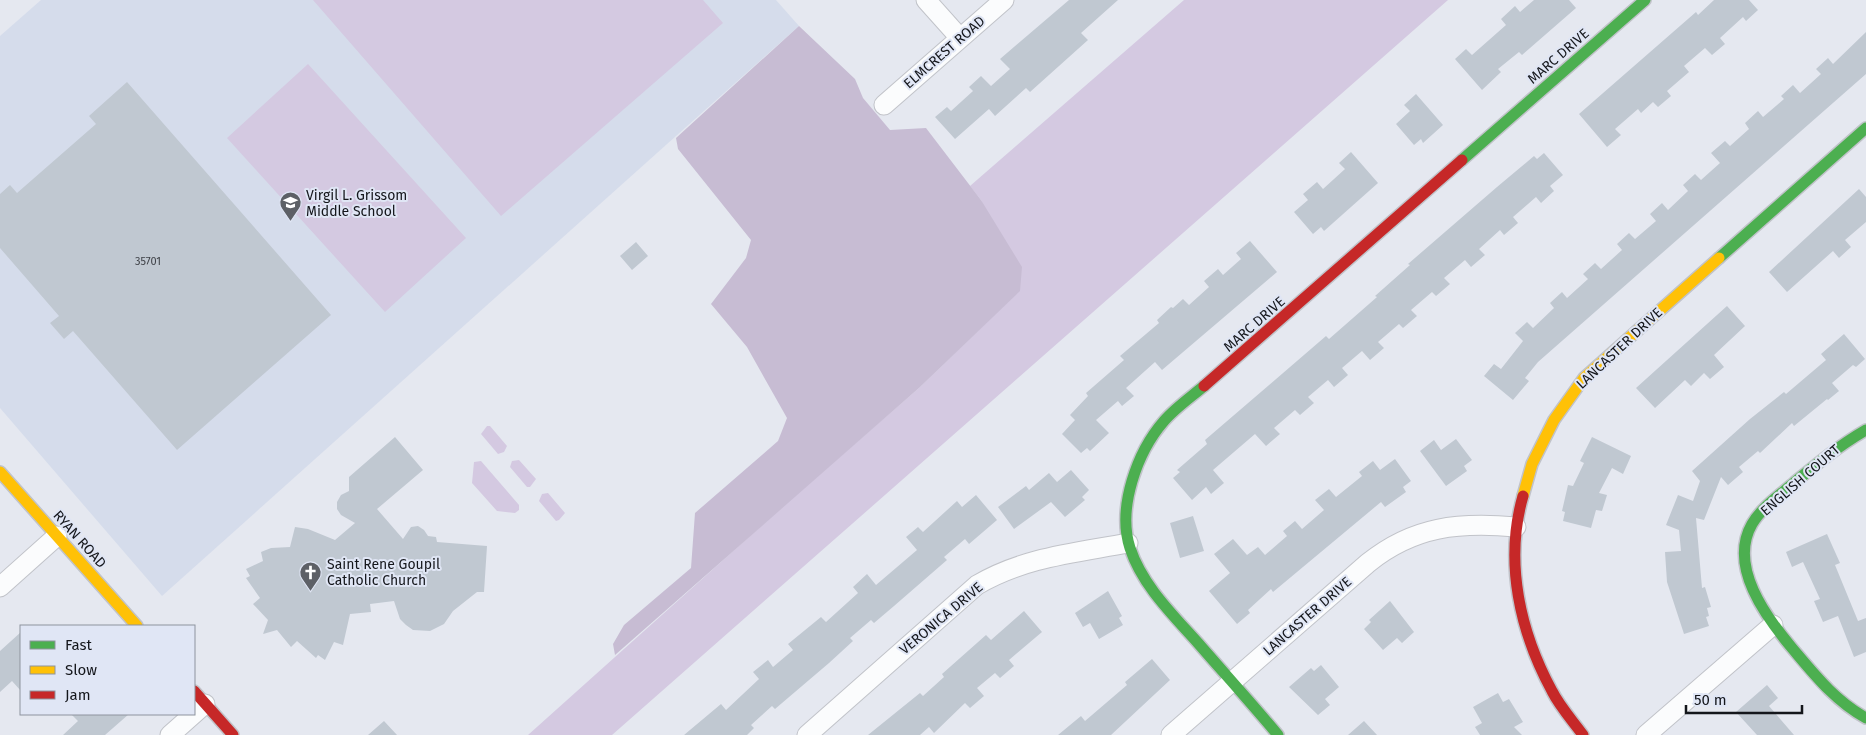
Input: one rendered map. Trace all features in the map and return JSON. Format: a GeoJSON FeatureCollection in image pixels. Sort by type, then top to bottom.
{"type":"FeatureCollection","features":[{"type":"Feature","properties":{"kind":"street"},"geometry":{"type":"LineString","coordinates":[[926,0],[960,38]]}},
{"type":"Feature","properties":{"kind":"street","name":"ELMCREST ROAD"},"geometry":{"type":"LineString","coordinates":[[884,104],[1004,0]]}},
{"type":"Feature","properties":{"kind":"street","name":"MARC DRIVE"},"geometry":{"type":"LineString","coordinates":[[1278,735],[1159,598],[1140,568],[1128,543],[1128,500],[1134,475],[1146,447],[1164,421],[1645,0]]}},
{"type":"Feature","properties":{"kind":"street","name":"LANCASTER DRIVE"},"geometry":{"type":"LineString","coordinates":[[1171,735],[1368,563],[1397,544],[1427,531],[1450,526],[1489,525],[1516,527],[1534,457],[1555,416],[1584,378],[1866,128]]}},
{"type":"Feature","properties":{"kind":"street","name":"ENGLISH COURT"},"geometry":{"type":"LineString","coordinates":[[1866,430],[1837,446],[1763,510],[1749,529],[1744,545],[1749,578],[1773,625],[1836,698],[1866,718]]}},
{"type":"Feature","properties":{"kind":"street","name":"RYAN ROAD"},"geometry":{"type":"LineString","coordinates":[[0,472],[136,625]]}},
{"type":"Feature","properties":{"kind":"street"},"geometry":{"type":"LineString","coordinates":[[1516,527],[1515,588],[1521,624],[1549,690],[1583,735]]}},
{"type":"Feature","properties":{"kind":"street"},"geometry":{"type":"LineString","coordinates":[[0,587],[57,536]]}},
{"type":"Feature","properties":{"kind":"street","name":"VERONICA DRIVE"},"geometry":{"type":"LineString","coordinates":[[807,735],[977,585],[1002,570],[1021,564],[1128,543]]}},
{"type":"Feature","properties":{"kind":"street"},"geometry":{"type":"LineString","coordinates":[[1646,735],[1773,625]]}},
{"type":"Feature","properties":{"kind":"street"},"geometry":{"type":"LineString","coordinates":[[200,697],[232,735]]}},
{"type":"Feature","properties":{"kind":"street"},"geometry":{"type":"LineString","coordinates":[[170,735],[186,715]]}},
{"type":"Feature","properties":{"kind":"shaded area","name":"Virgil L. Grissom Middle School"},"geometry":{"type":"Polygon","coordinates":[[[41,0],[776,0],[799,26],[162,596],[0,408],[0,36],[41,0]]]}},
{"type":"Feature","properties":{"kind":"shaded area"},"geometry":{"type":"Polygon","coordinates":[[[313,0],[703,0],[723,23],[501,216],[313,0]]]}},
{"type":"Feature","properties":{"kind":"shaded area"},"geometry":{"type":"Polygon","coordinates":[[[1184,0],[1448,0],[612,735],[528,735],[789,501],[919,388],[1019,291],[981,200],[970,186],[1184,0]]]}},
{"type":"Feature","properties":{"kind":"shaded area"},"geometry":{"type":"Polygon","coordinates":[[[799,26],[855,79],[863,98],[890,130],[926,128],[981,200],[1022,267],[1020,291],[919,388],[615,655],[613,644],[624,625],[691,568],[695,513],[778,441],[787,418],[747,347],[711,304],[746,258],[751,240],[678,149],[676,138],[799,26]]]}},
{"type":"Feature","properties":{"kind":"shaded area"},"geometry":{"type":"Polygon","coordinates":[[[308,64],[466,238],[385,312],[227,138],[308,64]]]}},
{"type":"Feature","properties":{"kind":"shaded area"},"geometry":{"type":"Polygon","coordinates":[[[487,426],[490,426],[507,446],[504,452],[498,454],[481,434],[487,426]]]}},
{"type":"Feature","properties":{"kind":"shaded area"},"geometry":{"type":"Polygon","coordinates":[[[519,460],[536,479],[530,487],[527,487],[510,467],[512,461],[519,460]]]}},
{"type":"Feature","properties":{"kind":"shaded area"},"geometry":{"type":"Polygon","coordinates":[[[481,461],[519,505],[519,510],[515,513],[497,511],[472,483],[474,462],[481,461]]]}},
{"type":"Feature","properties":{"kind":"shaded area"},"geometry":{"type":"Polygon","coordinates":[[[548,493],[565,513],[559,520],[556,521],[539,501],[542,494],[548,493]]]}},
{"type":"Feature","properties":{"kind":"building"},"geometry":{"type":"Polygon","coordinates":[[[1069,0],[1118,0],[1081,33],[1088,40],[1030,92],[1026,88],[995,116],[989,109],[955,139],[935,117],[947,107],[951,111],[973,91],[969,87],[981,76],[991,86],[1010,69],[1000,59],[1069,0]]]}},
{"type":"Feature","properties":{"kind":"building"},"geometry":{"type":"Polygon","coordinates":[[[1534,0],[1569,0],[1576,8],[1522,55],[1519,52],[1498,69],[1501,72],[1482,90],[1455,59],[1466,49],[1472,55],[1506,25],[1501,19],[1515,6],[1520,12],[1534,0]]]}},
{"type":"Feature","properties":{"kind":"building"},"geometry":{"type":"Polygon","coordinates":[[[1714,0],[1749,0],[1758,10],[1746,21],[1743,17],[1720,38],[1725,44],[1712,55],[1705,48],[1684,66],[1689,72],[1667,91],[1671,96],[1658,107],[1653,102],[1641,113],[1638,109],[1615,129],[1621,135],[1607,147],[1579,114],[1696,12],[1698,15],[1714,0]]]}},
{"type":"Feature","properties":{"kind":"building"},"geometry":{"type":"Polygon","coordinates":[[[1866,32],[1866,74],[1538,362],[1525,378],[1529,381],[1513,400],[1484,376],[1494,364],[1501,369],[1523,341],[1515,333],[1527,322],[1533,328],[1554,308],[1550,303],[1562,292],[1567,298],[1588,279],[1583,274],[1595,263],[1601,269],[1622,250],[1617,244],[1629,233],[1635,239],[1656,221],[1650,214],[1662,203],[1668,210],[1688,191],[1683,185],[1695,174],[1701,180],[1720,163],[1711,153],[1725,141],[1730,146],[1749,129],[1745,123],[1758,111],[1763,117],[1784,99],[1781,96],[1793,85],[1800,93],[1821,74],[1816,69],[1828,58],[1833,64],[1866,32]]]}},
{"type":"Feature","properties":{"kind":"building"},"geometry":{"type":"Polygon","coordinates":[[[127,82],[331,315],[177,450],[73,331],[64,339],[50,323],[59,316],[0,248],[0,194],[10,185],[17,193],[96,124],[89,116],[127,82]]]}},
{"type":"Feature","properties":{"kind":"building"},"geometry":{"type":"Polygon","coordinates":[[[1416,94],[1443,125],[1423,143],[1421,139],[1414,145],[1396,124],[1410,111],[1404,105],[1416,94]]]}},
{"type":"Feature","properties":{"kind":"building"},"geometry":{"type":"Polygon","coordinates":[[[1351,152],[1378,183],[1324,231],[1321,227],[1313,234],[1294,212],[1308,200],[1303,194],[1317,182],[1323,189],[1345,169],[1339,163],[1351,152]]]}},
{"type":"Feature","properties":{"kind":"building"},"geometry":{"type":"Polygon","coordinates":[[[1544,153],[1563,175],[1550,186],[1554,191],[1541,203],[1536,197],[1513,217],[1518,223],[1504,235],[1500,230],[1479,249],[1485,255],[1471,267],[1465,260],[1444,278],[1450,284],[1436,296],[1432,292],[1411,310],[1417,316],[1403,328],[1399,324],[1378,342],[1384,348],[1370,360],[1362,351],[1342,368],[1348,375],[1334,387],[1328,380],[1308,397],[1314,403],[1300,415],[1295,410],[1274,428],[1280,434],[1266,446],[1255,434],[1213,470],[1224,483],[1211,494],[1206,487],[1192,500],[1173,478],[1180,472],[1177,470],[1207,444],[1205,440],[1326,336],[1329,339],[1377,297],[1375,296],[1410,265],[1408,264],[1497,187],[1534,156],[1537,159],[1544,153]]]}},
{"type":"Feature","properties":{"kind":"building"},"geometry":{"type":"Polygon","coordinates":[[[1859,189],[1866,197],[1866,222],[1845,240],[1851,247],[1839,258],[1833,251],[1787,292],[1769,272],[1859,189]]]}},
{"type":"Feature","properties":{"kind":"building"},"geometry":{"type":"Polygon","coordinates":[[[1250,241],[1277,272],[1162,370],[1155,362],[1126,388],[1134,396],[1122,406],[1118,401],[1096,420],[1109,433],[1090,451],[1087,448],[1081,453],[1062,434],[1075,420],[1070,415],[1088,396],[1086,393],[1124,360],[1120,356],[1159,323],[1157,320],[1171,307],[1173,308],[1183,299],[1189,305],[1209,287],[1204,281],[1218,269],[1223,275],[1241,259],[1236,253],[1250,241]]]}},
{"type":"Feature","properties":{"kind":"building"},"geometry":{"type":"Polygon","coordinates":[[[636,242],[648,256],[632,270],[620,256],[636,242]]]}},
{"type":"Feature","properties":{"kind":"building"},"geometry":{"type":"Polygon","coordinates":[[[1727,306],[1745,326],[1714,355],[1724,367],[1710,379],[1704,373],[1691,386],[1685,380],[1655,408],[1636,388],[1727,306]]]}},
{"type":"Feature","properties":{"kind":"building"},"geometry":{"type":"Polygon","coordinates":[[[1844,334],[1865,359],[1856,367],[1853,365],[1832,383],[1839,391],[1794,426],[1792,423],[1760,453],[1758,451],[1739,467],[1743,472],[1728,485],[1721,477],[1704,520],[1696,518],[1702,588],[1705,587],[1711,607],[1707,608],[1709,616],[1706,617],[1709,626],[1684,634],[1667,582],[1665,552],[1681,551],[1679,530],[1666,525],[1678,495],[1693,501],[1700,481],[1692,471],[1750,419],[1784,392],[1786,394],[1826,360],[1821,354],[1844,334]]]}},
{"type":"Feature","properties":{"kind":"building"},"geometry":{"type":"Polygon","coordinates":[[[395,437],[423,470],[377,509],[403,539],[411,527],[418,526],[428,536],[436,537],[437,542],[487,546],[484,592],[477,592],[453,611],[444,624],[430,631],[413,630],[406,625],[400,619],[394,601],[370,604],[371,612],[350,614],[343,645],[334,642],[325,660],[318,655],[316,658],[297,641],[291,647],[277,630],[263,634],[268,620],[253,604],[260,598],[246,578],[250,576],[246,569],[263,561],[261,552],[271,548],[290,547],[295,527],[308,529],[335,540],[355,523],[341,515],[337,509],[337,502],[341,495],[349,491],[349,477],[395,437]]]}},
{"type":"Feature","properties":{"kind":"building"},"geometry":{"type":"Polygon","coordinates":[[[1592,437],[1631,456],[1623,474],[1612,468],[1599,493],[1607,495],[1602,511],[1596,510],[1591,528],[1563,521],[1565,512],[1562,511],[1568,485],[1573,486],[1584,463],[1580,461],[1592,437]]]}},
{"type":"Feature","properties":{"kind":"building"},"geometry":{"type":"Polygon","coordinates":[[[1456,439],[1472,460],[1464,466],[1467,471],[1446,486],[1420,451],[1434,440],[1441,450],[1456,439]]]}},
{"type":"Feature","properties":{"kind":"building"},"geometry":{"type":"Polygon","coordinates":[[[1395,459],[1411,481],[1403,487],[1406,492],[1385,507],[1381,502],[1273,592],[1271,589],[1248,610],[1250,613],[1237,624],[1209,591],[1230,573],[1214,554],[1233,539],[1247,555],[1258,547],[1265,555],[1287,536],[1283,531],[1295,521],[1302,529],[1324,510],[1315,500],[1329,489],[1336,497],[1362,476],[1359,472],[1373,461],[1380,470],[1395,459]]]}},
{"type":"Feature","properties":{"kind":"building"},"geometry":{"type":"Polygon","coordinates":[[[1071,470],[1089,490],[1082,497],[1085,500],[1065,517],[1051,502],[1014,529],[998,507],[1026,486],[1029,490],[1049,473],[1057,482],[1071,470]]]}},
{"type":"Feature","properties":{"kind":"building"},"geometry":{"type":"Polygon","coordinates":[[[976,495],[997,520],[969,544],[965,539],[944,557],[947,560],[874,623],[871,620],[850,638],[853,641],[829,663],[775,709],[772,706],[751,725],[754,728],[747,735],[684,735],[721,704],[726,710],[759,679],[753,672],[768,660],[773,667],[793,650],[788,644],[821,617],[826,622],[858,593],[853,587],[867,574],[876,585],[917,550],[906,537],[918,527],[923,532],[957,501],[962,507],[976,495]]]}},
{"type":"Feature","properties":{"kind":"building"},"geometry":{"type":"Polygon","coordinates":[[[1193,516],[1204,551],[1180,558],[1170,523],[1193,516]]]}},
{"type":"Feature","properties":{"kind":"building"},"geometry":{"type":"Polygon","coordinates":[[[1827,534],[1840,563],[1835,565],[1858,621],[1866,618],[1866,652],[1854,657],[1838,616],[1823,622],[1814,601],[1820,599],[1803,562],[1792,567],[1786,552],[1827,534]]]}},
{"type":"Feature","properties":{"kind":"building"},"geometry":{"type":"Polygon","coordinates":[[[1108,591],[1122,616],[1119,618],[1123,625],[1099,639],[1090,623],[1083,627],[1075,613],[1108,591]]]}},
{"type":"Feature","properties":{"kind":"building"},"geometry":{"type":"Polygon","coordinates":[[[1390,601],[1414,632],[1402,643],[1397,638],[1383,650],[1364,629],[1371,622],[1369,620],[1390,601]]]}},
{"type":"Feature","properties":{"kind":"building"},"geometry":{"type":"Polygon","coordinates":[[[1024,611],[1042,632],[1009,660],[1014,666],[1000,678],[995,673],[977,688],[984,696],[970,708],[965,703],[934,733],[929,727],[920,735],[868,735],[920,693],[923,696],[944,677],[942,674],[986,635],[991,640],[1024,611]]]}},
{"type":"Feature","properties":{"kind":"building"},"geometry":{"type":"Polygon","coordinates":[[[20,633],[20,690],[12,681],[0,692],[0,651],[20,633]]]}},
{"type":"Feature","properties":{"kind":"building"},"geometry":{"type":"Polygon","coordinates":[[[1152,659],[1170,680],[1111,735],[1058,735],[1081,716],[1085,721],[1127,685],[1125,682],[1152,659]]]}},
{"type":"Feature","properties":{"kind":"building"},"geometry":{"type":"Polygon","coordinates":[[[1321,665],[1339,687],[1325,699],[1330,705],[1318,715],[1289,687],[1311,668],[1314,671],[1321,665]]]}},
{"type":"Feature","properties":{"kind":"building"},"geometry":{"type":"Polygon","coordinates":[[[1767,685],[1778,698],[1769,706],[1794,735],[1757,735],[1736,712],[1767,685]]]}},
{"type":"Feature","properties":{"kind":"building"},"geometry":{"type":"Polygon","coordinates":[[[1498,693],[1503,702],[1509,699],[1523,722],[1514,727],[1522,735],[1480,735],[1475,727],[1482,723],[1473,707],[1498,693]]]}},
{"type":"Feature","properties":{"kind":"building"},"geometry":{"type":"Polygon","coordinates":[[[72,715],[128,715],[105,735],[63,735],[78,721],[72,715]]]}},
{"type":"Feature","properties":{"kind":"building"},"geometry":{"type":"Polygon","coordinates":[[[384,721],[397,735],[368,735],[384,721]]]}},
{"type":"Feature","properties":{"kind":"building"},"geometry":{"type":"Polygon","coordinates":[[[1364,721],[1377,735],[1348,735],[1364,721]]]}},
{"type":"Feature","properties":{"kind":"traffic: fast"},"geometry":{"type":"LineString","coordinates":[[1462,160],[1645,0]]}},
{"type":"Feature","properties":{"kind":"traffic: fast"},"geometry":{"type":"LineString","coordinates":[[1719,258],[1866,128]]}},
{"type":"Feature","properties":{"kind":"traffic: fast"},"geometry":{"type":"LineString","coordinates":[[1204,386],[1168,416],[1145,448],[1132,481],[1128,498],[1126,516],[1130,548],[1135,562],[1150,587],[1278,735]]}},
{"type":"Feature","properties":{"kind":"traffic: fast"},"geometry":{"type":"LineString","coordinates":[[1866,430],[1821,461],[1761,512],[1752,524],[1746,540],[1744,557],[1747,574],[1753,590],[1771,621],[1808,668],[1844,704],[1866,718]]}},
{"type":"Feature","properties":{"kind":"traffic: slow"},"geometry":{"type":"LineString","coordinates":[[1523,496],[1532,464],[1554,420],[1584,378],[1719,258]]}},
{"type":"Feature","properties":{"kind":"traffic: slow"},"geometry":{"type":"LineString","coordinates":[[0,472],[136,625]]}},
{"type":"Feature","properties":{"kind":"traffic: jam"},"geometry":{"type":"LineString","coordinates":[[1204,386],[1462,160]]}},
{"type":"Feature","properties":{"kind":"traffic: jam"},"geometry":{"type":"LineString","coordinates":[[1523,496],[1517,521],[1515,571],[1524,621],[1531,645],[1552,691],[1583,735]]}},
{"type":"Feature","properties":{"kind":"traffic: jam"},"geometry":{"type":"LineString","coordinates":[[195,692],[233,735]]}},
{"type":"Feature","properties":{"kind":"place","name":"Virgil L. Grissom Middle School"},"geometry":{"type":"Point","coordinates":[290,222]}},
{"type":"Feature","properties":{"kind":"place","name":"Saint Rene Goupil Catholic Church"},"geometry":{"type":"Point","coordinates":[311,591]}}]}
